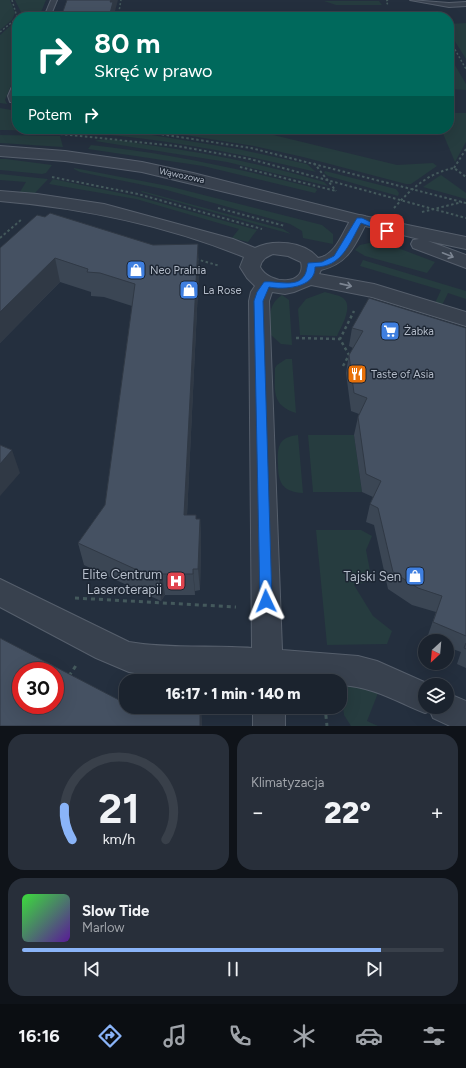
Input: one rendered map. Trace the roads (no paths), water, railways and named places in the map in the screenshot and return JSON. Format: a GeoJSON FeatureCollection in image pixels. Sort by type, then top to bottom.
{"type":"FeatureCollection","features":[{"type":"Feature","properties":{"kind":"street","name":"Wąwozowa"},"geometry":{"type":"LineString","coordinates":[[0,151],[65,156],[142,167],[194,178],[359,220],[466,243]]}},
{"type":"Feature","properties":{"kind":"street"},"geometry":{"type":"LineString","coordinates":[[0,196],[38,199],[104,209],[233,246],[256,255]]}},
{"type":"Feature","properties":{"kind":"street","name":"Wąwozowa"},"geometry":{"type":"LineString","coordinates":[[359,220],[466,262]]}},
{"type":"Feature","properties":{"kind":"street"},"geometry":{"type":"LineString","coordinates":[[309,271],[307,258],[300,253],[289,249],[271,248],[256,255],[251,261],[250,267],[256,278],[267,284],[283,287],[293,285],[309,271],[337,258],[359,220]]}},
{"type":"Feature","properties":{"kind":"street"},"geometry":{"type":"LineString","coordinates":[[309,271],[466,319]]}},
{"type":"Feature","properties":{"kind":"street"},"geometry":{"type":"LineString","coordinates":[[267,284],[261,292],[259,301],[268,673]]}},
{"type":"Feature","properties":{"kind":"street"},"geometry":{"type":"LineString","coordinates":[[0,592],[106,648],[129,657],[152,661],[224,661],[268,673],[358,671],[377,676],[418,695]]}},
{"type":"Feature","properties":{"kind":"street"},"geometry":{"type":"LineString","coordinates":[[454,712],[466,717]]}},
{"type":"Feature","properties":{"kind":"street"},"geometry":{"type":"LineString","coordinates":[[269,714],[269,726]]}},
{"type":"Feature","properties":{"kind":"lane"},"geometry":{"type":"LineString","coordinates":[[49,12],[54,0]]}},
{"type":"Feature","properties":{"kind":"lane"},"geometry":{"type":"LineString","coordinates":[[413,0],[450,5],[466,4]]}},
{"type":"Feature","properties":{"kind":"place","name":"Neo Pralnia"},"geometry":{"type":"Point","coordinates":[136,270]}},
{"type":"Feature","properties":{"kind":"place","name":"La Rose"},"geometry":{"type":"Point","coordinates":[189,290]}},
{"type":"Feature","properties":{"kind":"place","name":"Żabka"},"geometry":{"type":"Point","coordinates":[390,331]}},
{"type":"Feature","properties":{"kind":"place","name":"Taste of Asia"},"geometry":{"type":"Point","coordinates":[357,374]}},
{"type":"Feature","properties":{"kind":"place","name":"Tajski Sen"},"geometry":{"type":"Point","coordinates":[415,576]}},
{"type":"Feature","properties":{"kind":"place","name":"Elite Centrum Laseroterapii"},"geometry":{"type":"Point","coordinates":[176,581]}}]}
